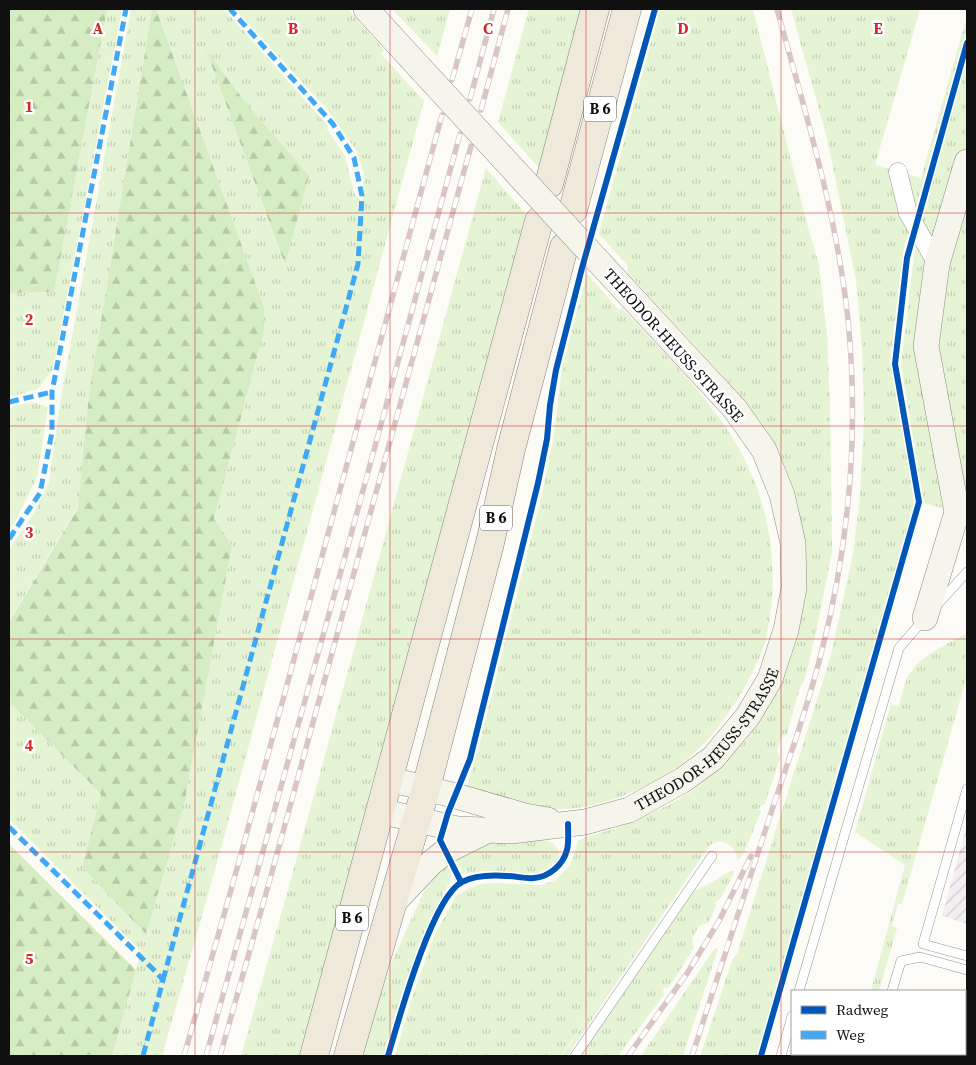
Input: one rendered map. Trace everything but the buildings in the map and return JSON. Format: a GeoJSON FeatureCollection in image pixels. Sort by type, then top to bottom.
{"type":"FeatureCollection","features":[{"type":"Feature","properties":{"kind":"main road","name":"B 6"},"geometry":{"type":"LineString","coordinates":[[549,184],[595,9]]}},
{"type":"Feature","properties":{"kind":"main road","name":"B 6"},"geometry":{"type":"LineString","coordinates":[[573,210],[627,9]]}},
{"type":"Feature","properties":{"kind":"main road","name":"B 6"},"geometry":{"type":"LineString","coordinates":[[314,1056],[540,221]]}},
{"type":"Feature","properties":{"kind":"main road","name":"B 6"},"geometry":{"type":"LineString","coordinates":[[348,1056],[426,788],[564,247]]}},
{"type":"Feature","properties":{"kind":"street","name":"THEODOR-HEUSS-STRASSE"},"geometry":{"type":"LineString","coordinates":[[366,9],[735,409],[764,450],[782,495],[793,543],[794,588],[786,630],[770,679],[748,716],[713,758],[683,780],[629,810],[585,822],[511,832],[457,829],[380,811]]}},
{"type":"Feature","properties":{"kind":"street"},"geometry":{"type":"LineString","coordinates":[[925,618],[956,512],[926,346],[938,264],[967,162]]}},
{"type":"Feature","properties":{"kind":"street"},"geometry":{"type":"LineString","coordinates":[[898,172],[908,213],[938,264]]}},
{"type":"Feature","properties":{"kind":"street","name":"THEODOR-HEUSS-STRASSE"},"geometry":{"type":"LineString","coordinates":[[389,779],[525,816],[568,824]]}},
{"type":"Feature","properties":{"kind":"street"},"geometry":{"type":"LineString","coordinates":[[394,902],[431,863],[446,851],[488,830]]}},
{"type":"Feature","properties":{"kind":"lane"},"geometry":{"type":"LineString","coordinates":[[800,990],[898,648],[967,572]]}},
{"type":"Feature","properties":{"kind":"lane"},"geometry":{"type":"LineString","coordinates":[[967,789],[923,944],[967,956]]}},
{"type":"Feature","properties":{"kind":"lane"},"geometry":{"type":"LineString","coordinates":[[575,1056],[712,856]]}},
{"type":"Feature","properties":{"kind":"lane"},"geometry":{"type":"LineString","coordinates":[[892,990],[901,961],[920,957],[967,970]]}},
{"type":"Feature","properties":{"kind":"lane"},"geometry":{"type":"LineString","coordinates":[[781,1056],[791,1020]]}},
{"type":"Feature","properties":{"kind":"shaded area"},"geometry":{"type":"Polygon","coordinates":[[[967,825],[967,924],[942,916],[967,825]]]}},
{"type":"Feature","properties":{"kind":"green space"},"geometry":{"type":"Polygon","coordinates":[[[9,9],[107,9],[54,292],[9,293],[9,9]]]}},
{"type":"Feature","properties":{"kind":"green space"},"geometry":{"type":"Polygon","coordinates":[[[105,9],[122,9],[53,369],[38,389],[9,397],[9,293],[54,292],[105,9]]]}},
{"type":"Feature","properties":{"kind":"green space"},"geometry":{"type":"Polygon","coordinates":[[[131,9],[152,9],[89,394],[79,505],[9,621],[9,549],[35,512],[49,482],[61,397],[131,9]]]}},
{"type":"Feature","properties":{"kind":"green space"},"geometry":{"type":"Polygon","coordinates":[[[152,9],[156,9],[264,307],[264,331],[214,519],[232,545],[185,800],[146,934],[82,867],[101,794],[9,702],[9,622],[78,508],[89,394],[152,9]]]}},
{"type":"Feature","properties":{"kind":"green space"},"geometry":{"type":"Polygon","coordinates":[[[156,9],[224,9],[328,126],[327,129],[345,156],[354,193],[363,203],[364,173],[356,150],[327,109],[235,9],[348,9],[384,50],[381,54],[424,101],[215,870],[162,1056],[112,1056],[141,951],[9,819],[9,702],[101,794],[82,867],[185,800],[232,545],[214,520],[264,331],[264,307],[156,9]],[[207,52],[285,265],[245,102],[207,52]]]}},
{"type":"Feature","properties":{"kind":"green space"},"geometry":{"type":"Polygon","coordinates":[[[450,9],[437,56],[393,10],[450,9]]]}},
{"type":"Feature","properties":{"kind":"green space"},"geometry":{"type":"Polygon","coordinates":[[[529,9],[582,9],[541,170],[498,122],[529,9]]]}},
{"type":"Feature","properties":{"kind":"green space"},"geometry":{"type":"Polygon","coordinates":[[[660,9],[753,9],[819,265],[827,334],[832,552],[805,679],[799,690],[787,734],[781,738],[777,751],[780,758],[765,804],[760,806],[761,812],[743,855],[737,860],[731,846],[723,842],[713,843],[709,846],[567,1056],[562,1056],[637,944],[561,1056],[395,1056],[412,998],[434,936],[456,896],[467,889],[481,884],[541,885],[556,880],[571,864],[578,841],[585,837],[614,829],[667,806],[692,791],[721,766],[746,740],[769,704],[803,593],[806,549],[797,502],[785,470],[763,425],[723,376],[627,272],[628,266],[599,234],[660,9]]]}},
{"type":"Feature","properties":{"kind":"green space"},"geometry":{"type":"Polygon","coordinates":[[[791,9],[920,9],[875,165],[921,178],[967,16],[967,30],[903,252],[890,361],[915,500],[758,1056],[700,1056],[733,958],[737,954],[831,655],[853,554],[860,496],[864,421],[862,347],[856,280],[827,138],[791,9]]]}},
{"type":"Feature","properties":{"kind":"green space"},"geometry":{"type":"Polygon","coordinates":[[[206,50],[245,102],[309,176],[285,265],[206,50]]]}},
{"type":"Feature","properties":{"kind":"green space"},"geometry":{"type":"Polygon","coordinates":[[[967,57],[967,515],[924,503],[901,365],[914,256],[932,182],[967,57]]]}},
{"type":"Feature","properties":{"kind":"green space"},"geometry":{"type":"Polygon","coordinates":[[[486,168],[529,218],[370,791],[327,975],[303,1056],[241,1056],[288,890],[486,168]]]}},
{"type":"Feature","properties":{"kind":"green space"},"geometry":{"type":"Polygon","coordinates":[[[587,274],[619,310],[622,308],[678,367],[713,409],[729,432],[743,455],[754,480],[766,517],[773,575],[766,640],[756,665],[735,703],[698,750],[663,777],[630,793],[579,808],[563,809],[538,807],[467,786],[479,746],[542,494],[553,441],[562,368],[587,274]]]}},
{"type":"Feature","properties":{"kind":"green space"},"geometry":{"type":"Polygon","coordinates":[[[32,402],[48,407],[37,477],[9,531],[9,408],[32,402]]]}},
{"type":"Feature","properties":{"kind":"green space"},"geometry":{"type":"Polygon","coordinates":[[[967,633],[967,676],[902,904],[898,904],[892,926],[897,928],[879,990],[871,990],[905,865],[855,832],[891,704],[899,706],[903,689],[910,673],[915,666],[936,650],[967,633]]]}},
{"type":"Feature","properties":{"kind":"green space"},"geometry":{"type":"Polygon","coordinates":[[[543,839],[553,843],[559,851],[559,858],[547,870],[537,874],[483,871],[463,874],[455,859],[487,843],[543,839]]]}},
{"type":"Feature","properties":{"kind":"green space"},"geometry":{"type":"Polygon","coordinates":[[[9,844],[136,970],[112,1056],[9,1056],[9,844]]]}},
{"type":"Feature","properties":{"kind":"green space"},"geometry":{"type":"Polygon","coordinates":[[[444,866],[453,873],[417,951],[383,1056],[362,1056],[390,966],[424,891],[444,866]]]}},
{"type":"Feature","properties":{"kind":"green space"},"geometry":{"type":"Polygon","coordinates":[[[730,871],[735,871],[720,899],[716,901],[716,907],[708,923],[699,926],[692,939],[694,948],[669,987],[664,988],[664,995],[618,1056],[578,1056],[688,894],[730,871]]]}},
{"type":"Feature","properties":{"kind":"green space"},"geometry":{"type":"Polygon","coordinates":[[[715,948],[718,949],[683,1056],[641,1056],[715,948]]]}},
{"type":"Feature","properties":{"kind":"railway"},"geometry":{"type":"LineString","coordinates":[[452,80],[472,9]]}},
{"type":"Feature","properties":{"kind":"railway"},"geometry":{"type":"LineString","coordinates":[[470,99],[494,9]]}},
{"type":"Feature","properties":{"kind":"railway"},"geometry":{"type":"LineString","coordinates":[[481,110],[508,9]]}},
{"type":"Feature","properties":{"kind":"railway"},"geometry":{"type":"LineString","coordinates":[[692,1056],[815,675],[831,613],[839,572],[849,488],[852,446],[851,362],[843,280],[819,163],[777,9]]}},
{"type":"Feature","properties":{"kind":"railway"},"geometry":{"type":"LineString","coordinates":[[184,1056],[238,865],[442,115]]}},
{"type":"Feature","properties":{"kind":"railway"},"geometry":{"type":"LineString","coordinates":[[206,1056],[460,134]]}},
{"type":"Feature","properties":{"kind":"railway"},"geometry":{"type":"LineString","coordinates":[[220,1056],[471,146]]}},
{"type":"Feature","properties":{"kind":"railway"},"geometry":{"type":"LineString","coordinates":[[628,1056],[688,972],[719,921],[751,856]]}},
{"type":"Feature","properties":{"kind":"marked path"},"geometry":{"type":"LineString","coordinates":[[9,539],[40,493],[52,432],[52,392],[126,9]]}},
{"type":"Feature","properties":{"kind":"marked path"},"geometry":{"type":"LineString","coordinates":[[163,980],[358,264],[362,196],[354,158],[333,124],[230,9]]}},
{"type":"Feature","properties":{"kind":"marked path"},"geometry":{"type":"LineString","coordinates":[[9,402],[52,392]]}},
{"type":"Feature","properties":{"kind":"marked path"},"geometry":{"type":"LineString","coordinates":[[9,827],[163,980],[143,1056]]}},
{"type":"Feature","properties":{"kind":"cycle path"},"geometry":{"type":"LineString","coordinates":[[461,882],[440,840],[448,813],[470,759],[538,483],[547,439],[556,370],[582,268],[655,9]]}},
{"type":"Feature","properties":{"kind":"cycle path"},"geometry":{"type":"LineString","coordinates":[[761,1056],[919,502],[895,364],[907,258],[967,43]]}},
{"type":"Feature","properties":{"kind":"cycle path"},"geometry":{"type":"LineString","coordinates":[[388,1056],[408,990],[428,935],[439,911],[451,892],[462,882],[478,877],[531,878],[550,873],[562,861],[567,850],[568,824]]}}]}
